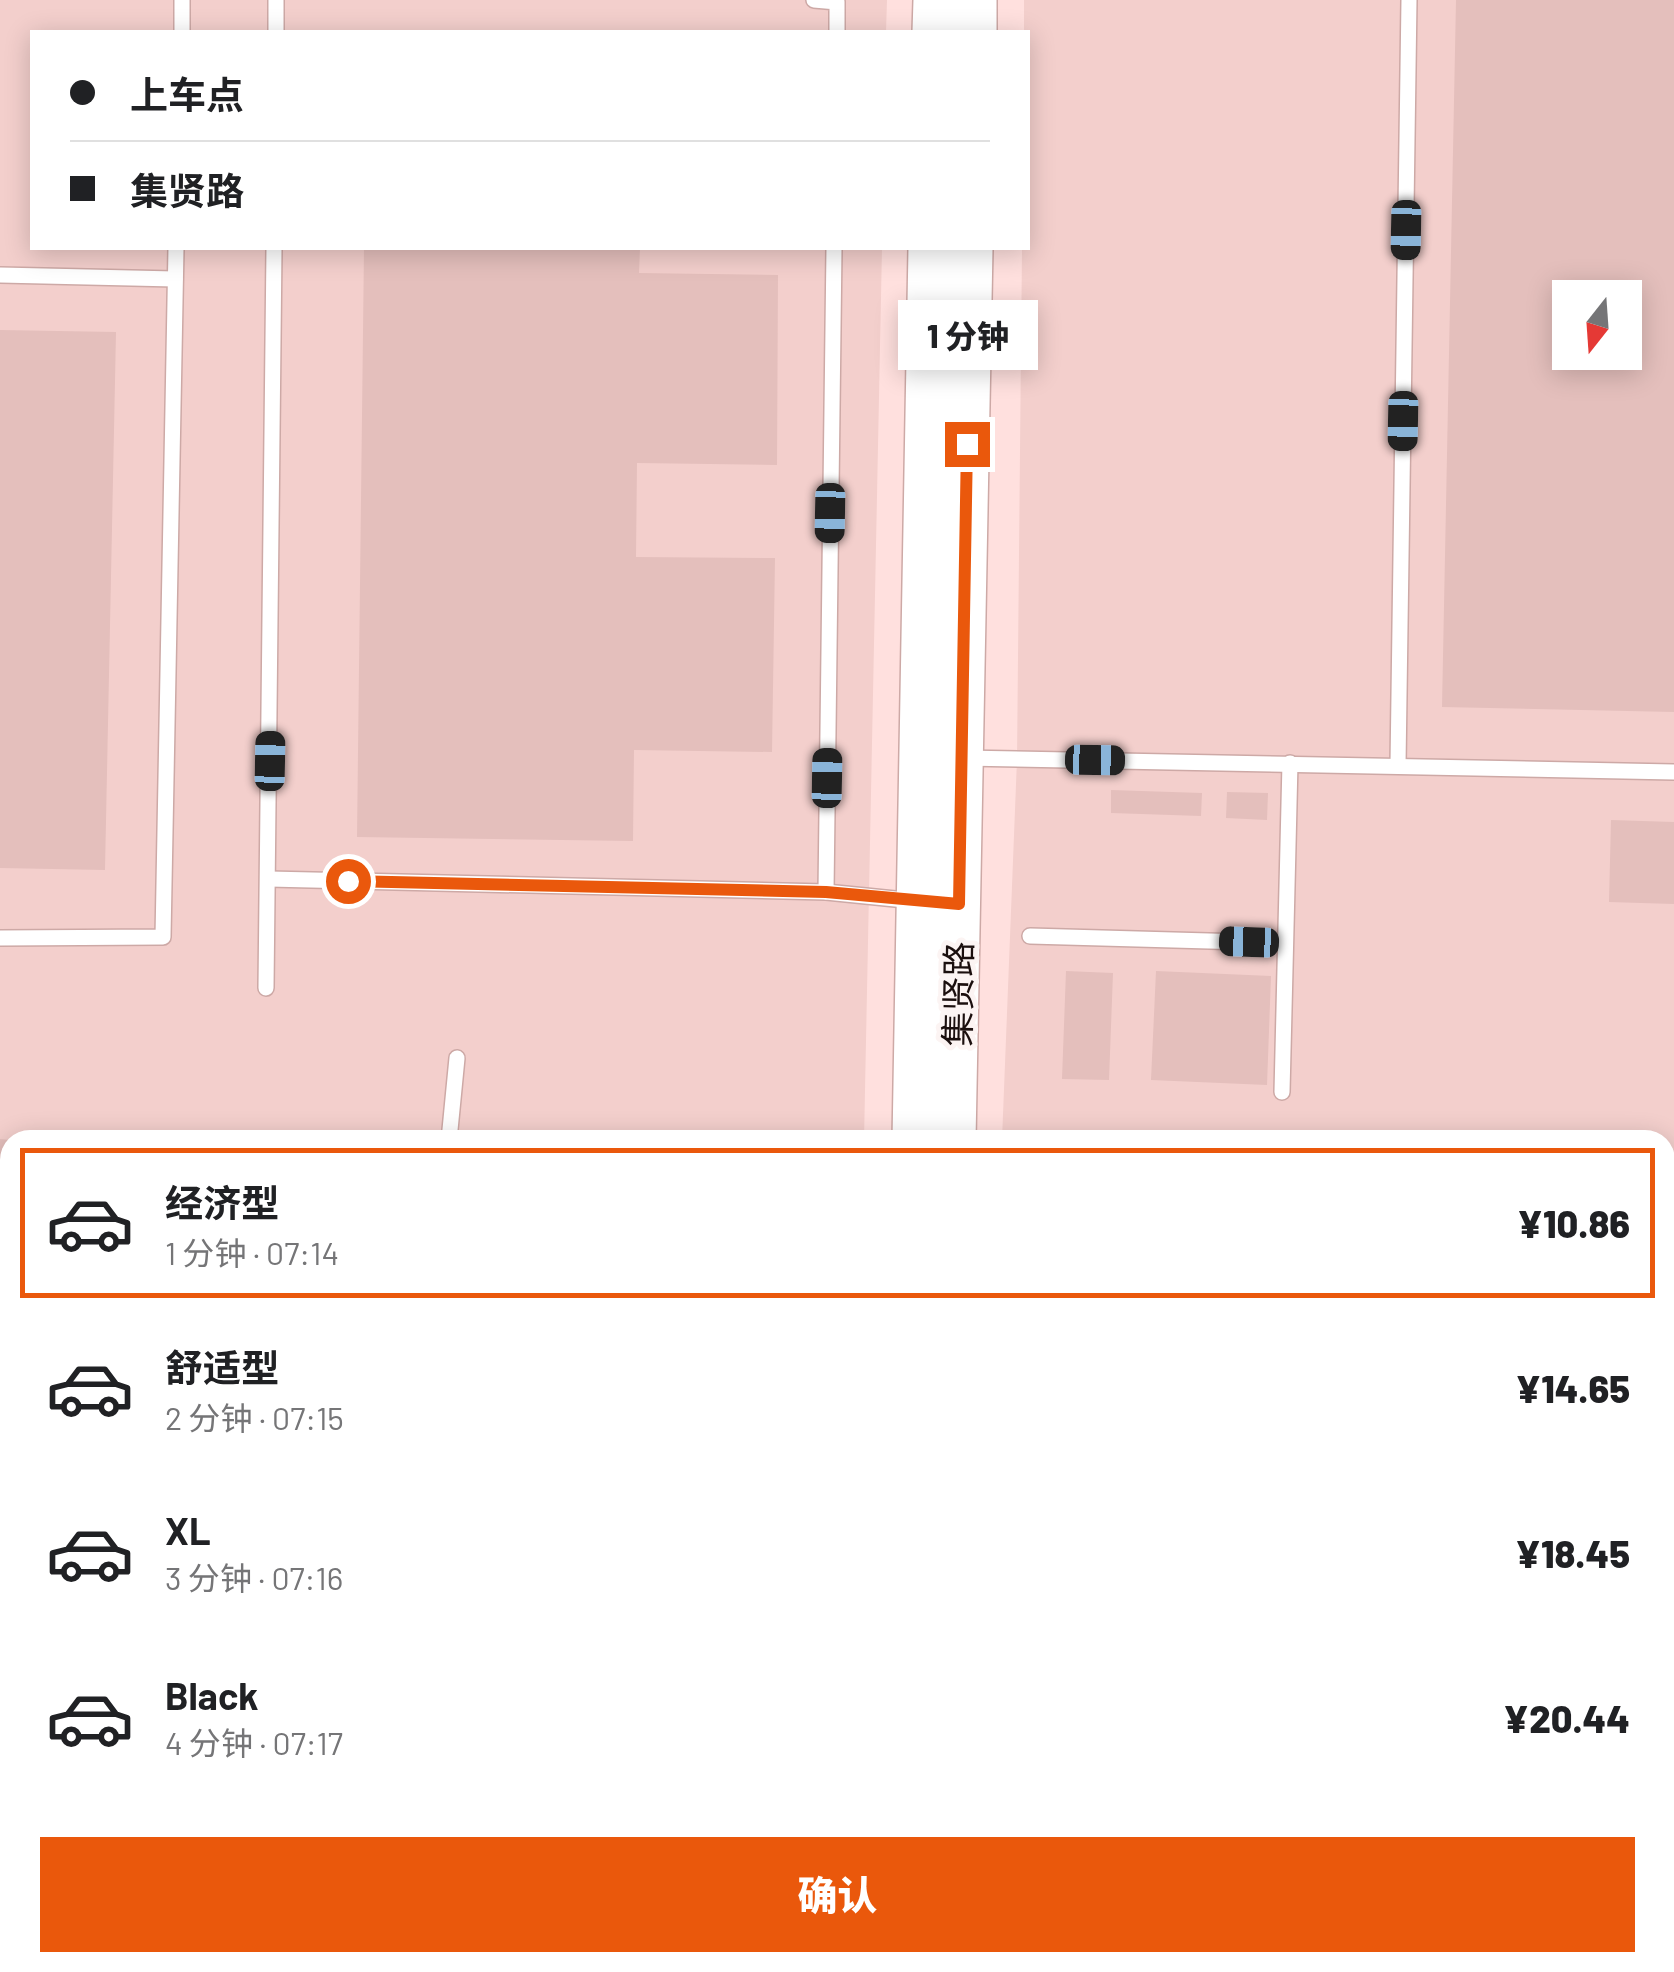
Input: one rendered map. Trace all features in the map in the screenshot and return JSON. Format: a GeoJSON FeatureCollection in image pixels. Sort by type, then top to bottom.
{"type":"FeatureCollection","features":[{"type":"Feature","properties":{"kind":"street"},"geometry":{"type":"LineString","coordinates":[[935,30],[936,0]]}},
{"type":"Feature","properties":{"kind":"street"},"geometry":{"type":"LineString","coordinates":[[974,0],[974,30]]}},
{"type":"Feature","properties":{"kind":"street","name":"集贤路"},"geometry":{"type":"LineString","coordinates":[[931,250],[939,903],[952,1130]]}},
{"type":"Feature","properties":{"kind":"street","name":"集贤路"},"geometry":{"type":"LineString","coordinates":[[916,1130],[939,903],[962,758],[970,250]]}},
{"type":"Feature","properties":{"kind":"lane"},"geometry":{"type":"LineString","coordinates":[[182,0],[182,30]]}},
{"type":"Feature","properties":{"kind":"lane"},"geometry":{"type":"LineString","coordinates":[[276,0],[276,30]]}},
{"type":"Feature","properties":{"kind":"lane"},"geometry":{"type":"LineString","coordinates":[[814,0],[837,2],[837,30]]}},
{"type":"Feature","properties":{"kind":"lane"},"geometry":{"type":"LineString","coordinates":[[1398,765],[1409,0]]}},
{"type":"Feature","properties":{"kind":"lane"},"geometry":{"type":"LineString","coordinates":[[0,938],[164,936],[176,250]]}},
{"type":"Feature","properties":{"kind":"lane"},"geometry":{"type":"LineString","coordinates":[[266,988],[274,250]]}},
{"type":"Feature","properties":{"kind":"lane"},"geometry":{"type":"LineString","coordinates":[[826,892],[834,250]]}},
{"type":"Feature","properties":{"kind":"lane"},"geometry":{"type":"LineString","coordinates":[[0,275],[175,279]]}},
{"type":"Feature","properties":{"kind":"lane"},"geometry":{"type":"LineString","coordinates":[[962,758],[1674,772]]}},
{"type":"Feature","properties":{"kind":"lane"},"geometry":{"type":"LineString","coordinates":[[1282,1092],[1290,763]]}},
{"type":"Feature","properties":{"kind":"lane"},"geometry":{"type":"LineString","coordinates":[[268,879],[826,892],[939,903]]}},
{"type":"Feature","properties":{"kind":"lane"},"geometry":{"type":"LineString","coordinates":[[1030,936],[1285,942]]}},
{"type":"Feature","properties":{"kind":"lane"},"geometry":{"type":"LineString","coordinates":[[451,1130],[457,1058]]}},
{"type":"Feature","properties":{"kind":"shaded area"},"geometry":{"type":"Polygon","coordinates":[[[0,0],[887,0],[886,30],[30,30],[30,250],[882,250],[864,1130],[0,1130],[0,0]]]}},
{"type":"Feature","properties":{"kind":"shaded area"},"geometry":{"type":"Polygon","coordinates":[[[1024,0],[1674,0],[1674,1130],[1002,1130],[1017,759],[1022,250],[1030,250],[1030,30],[1024,30],[1024,0]]]}},
{"type":"Feature","properties":{"kind":"building"},"geometry":{"type":"Polygon","coordinates":[[[1456,0],[1674,0],[1674,712],[1442,707],[1456,0]]]}},
{"type":"Feature","properties":{"kind":"building"},"geometry":{"type":"Polygon","coordinates":[[[364,250],[640,250],[639,273],[778,275],[777,465],[637,463],[636,557],[775,558],[772,752],[634,750],[633,841],[357,837],[364,250]]]}},
{"type":"Feature","properties":{"kind":"building"},"geometry":{"type":"Polygon","coordinates":[[[0,330],[116,332],[105,870],[0,868],[0,330]]]}},
{"type":"Feature","properties":{"kind":"building"},"geometry":{"type":"Polygon","coordinates":[[[1111,790],[1202,793],[1201,816],[1111,813],[1111,790]]]}},
{"type":"Feature","properties":{"kind":"building"},"geometry":{"type":"Polygon","coordinates":[[[1227,792],[1268,793],[1267,820],[1226,818],[1227,792]]]}},
{"type":"Feature","properties":{"kind":"building"},"geometry":{"type":"Polygon","coordinates":[[[1611,820],[1674,822],[1674,904],[1609,902],[1611,820]]]}},
{"type":"Feature","properties":{"kind":"building"},"geometry":{"type":"Polygon","coordinates":[[[1066,971],[1113,973],[1109,1080],[1062,1079],[1066,971]]]}},
{"type":"Feature","properties":{"kind":"building"},"geometry":{"type":"Polygon","coordinates":[[[1156,971],[1271,976],[1267,1085],[1151,1080],[1156,971]]]}},
{"type":"Feature","properties":{"kind":"route"},"geometry":{"type":"LineString","coordinates":[[348,881],[826,892],[959,904],[967,444]]}}]}
